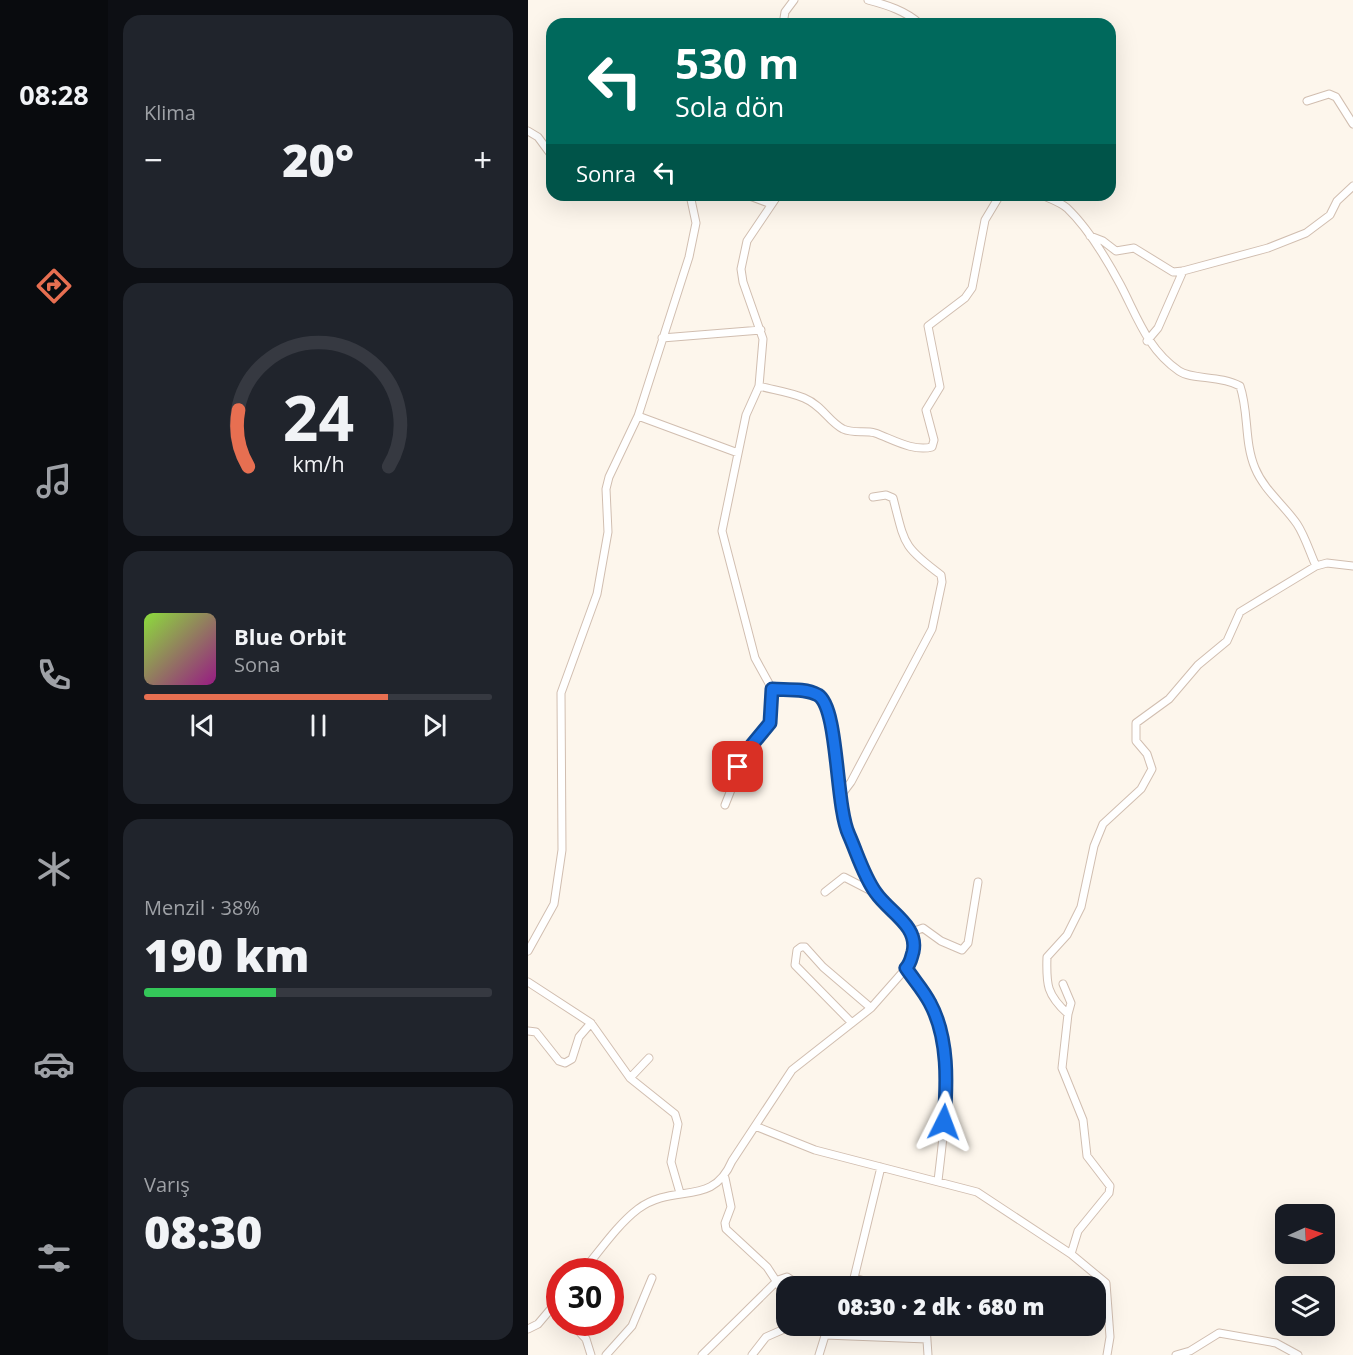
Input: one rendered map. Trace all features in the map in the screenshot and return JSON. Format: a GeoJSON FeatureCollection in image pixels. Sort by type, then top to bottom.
{"type":"FeatureCollection","features":[{"type":"Feature","properties":{"kind":"street"},"geometry":{"type":"LineString","coordinates":[[784,18],[785,12],[794,0]]}},
{"type":"Feature","properties":{"kind":"street"},"geometry":{"type":"LineString","coordinates":[[868,0],[888,5],[914,18]]}},
{"type":"Feature","properties":{"kind":"street"},"geometry":{"type":"LineString","coordinates":[[1307,101],[1329,94],[1336,97],[1353,123]]}},
{"type":"Feature","properties":{"kind":"street"},"geometry":{"type":"LineString","coordinates":[[528,131],[538,137],[546,148]]}},
{"type":"Feature","properties":{"kind":"street"},"geometry":{"type":"LineString","coordinates":[[1090,236],[1103,241],[1116,251],[1134,248],[1173,272],[1183,271],[1268,248],[1306,233],[1330,215],[1337,201],[1353,186]]}},
{"type":"Feature","properties":{"kind":"street"},"geometry":{"type":"LineString","coordinates":[[528,951],[554,904],[562,850],[561,693],[597,594],[608,532],[606,489],[609,477],[638,416],[689,257],[696,223],[691,201]]}},
{"type":"Feature","properties":{"kind":"street"},"geometry":{"type":"LineString","coordinates":[[763,201],[771,204]]}},
{"type":"Feature","properties":{"kind":"street"},"geometry":{"type":"LineString","coordinates":[[725,805],[746,752],[770,723],[772,689],[755,658],[734,569],[723,542],[725,508],[746,415],[759,386],[761,330],[743,282],[741,269],[747,241],[773,201]]}},
{"type":"Feature","properties":{"kind":"street"},"geometry":{"type":"LineString","coordinates":[[759,386],[803,398],[823,408],[832,420],[851,432],[874,433],[886,439],[925,449],[932,447],[934,440],[926,410],[940,387],[928,326],[965,298],[972,288],[985,220],[996,201]]}},
{"type":"Feature","properties":{"kind":"street"},"geometry":{"type":"LineString","coordinates":[[1054,201],[1066,207],[1090,236],[1120,284],[1147,341],[1180,372],[1196,376],[1217,377],[1240,386],[1248,443],[1255,468],[1266,486],[1298,525],[1317,566]]}},
{"type":"Feature","properties":{"kind":"street"},"geometry":{"type":"LineString","coordinates":[[1147,341],[1158,328],[1183,271]]}},
{"type":"Feature","properties":{"kind":"street"},"geometry":{"type":"LineString","coordinates":[[662,338],[761,330]]}},
{"type":"Feature","properties":{"kind":"street"},"geometry":{"type":"LineString","coordinates":[[638,416],[738,453]]}},
{"type":"Feature","properties":{"kind":"street"},"geometry":{"type":"LineString","coordinates":[[839,798],[855,773],[932,629],[942,582],[941,575],[913,554],[905,543],[893,498],[886,495],[873,497]]}},
{"type":"Feature","properties":{"kind":"street"},"geometry":{"type":"LineString","coordinates":[[1068,1014],[1056,1004],[1046,985],[1047,957],[1067,935],[1081,907],[1094,846],[1102,824],[1141,789],[1152,769],[1147,754],[1136,741],[1136,723],[1169,699],[1198,665],[1227,641],[1240,612],[1317,566],[1327,563],[1353,566]]}},
{"type":"Feature","properties":{"kind":"street"},"geometry":{"type":"LineString","coordinates":[[772,689],[806,691],[819,695],[827,706],[832,721],[839,798],[847,831],[875,893],[912,932],[915,944],[906,968],[871,1008],[792,1070],[732,1161],[725,1178],[731,1207],[725,1223],[726,1229],[776,1278]]}},
{"type":"Feature","properties":{"kind":"street"},"geometry":{"type":"LineString","coordinates":[[825,892],[844,877],[875,893]]}},
{"type":"Feature","properties":{"kind":"street"},"geometry":{"type":"LineString","coordinates":[[912,932],[923,928],[941,941],[962,950],[968,943],[978,882]]}},
{"type":"Feature","properties":{"kind":"street"},"geometry":{"type":"LineString","coordinates":[[851,1022],[799,971],[794,959],[801,947],[805,947],[823,967],[871,1008]]}},
{"type":"Feature","properties":{"kind":"street"},"geometry":{"type":"LineString","coordinates":[[906,968],[930,1002],[943,1046],[946,1096],[938,1181]]}},
{"type":"Feature","properties":{"kind":"street"},"geometry":{"type":"LineString","coordinates":[[528,982],[591,1023],[630,1078],[677,1118],[671,1162],[680,1193]]}},
{"type":"Feature","properties":{"kind":"street"},"geometry":{"type":"LineString","coordinates":[[1063,984],[1071,1003],[1062,1068],[1083,1120],[1087,1156],[1110,1186],[1109,1193],[1078,1231],[1071,1254]]}},
{"type":"Feature","properties":{"kind":"street"},"geometry":{"type":"LineString","coordinates":[[528,1031],[536,1032],[559,1061],[565,1063],[572,1059],[579,1037],[591,1023]]}},
{"type":"Feature","properties":{"kind":"street"},"geometry":{"type":"LineString","coordinates":[[630,1078],[649,1058]]}},
{"type":"Feature","properties":{"kind":"street"},"geometry":{"type":"LineString","coordinates":[[755,1126],[815,1150],[977,1192],[1071,1254],[1106,1283],[1110,1337],[1107,1355]]}},
{"type":"Feature","properties":{"kind":"street"},"geometry":{"type":"LineString","coordinates":[[855,1276],[882,1167]]}},
{"type":"Feature","properties":{"kind":"street"},"geometry":{"type":"LineString","coordinates":[[594,1258],[637,1210],[655,1199],[680,1193],[698,1192],[725,1178]]}},
{"type":"Feature","properties":{"kind":"street"},"geometry":{"type":"LineString","coordinates":[[606,1355],[632,1326],[651,1278]]}},
{"type":"Feature","properties":{"kind":"street"},"geometry":{"type":"LineString","coordinates":[[702,1355],[776,1282]]}},
{"type":"Feature","properties":{"kind":"street"},"geometry":{"type":"LineString","coordinates":[[528,1329],[538,1324],[546,1316]]}},
{"type":"Feature","properties":{"kind":"street"},"geometry":{"type":"LineString","coordinates":[[1176,1355],[1190,1351],[1220,1332],[1276,1343],[1298,1355]]}},
{"type":"Feature","properties":{"kind":"street"},"geometry":{"type":"LineString","coordinates":[[752,1355],[766,1337],[776,1333]]}},
{"type":"Feature","properties":{"kind":"street"},"geometry":{"type":"LineString","coordinates":[[583,1336],[591,1355]]}},
{"type":"Feature","properties":{"kind":"street"},"geometry":{"type":"LineString","coordinates":[[819,1355],[825,1336]]}},
{"type":"Feature","properties":{"kind":"street"},"geometry":{"type":"LineString","coordinates":[[850,1336],[927,1339]]}},
{"type":"Feature","properties":{"kind":"street"},"geometry":{"type":"LineString","coordinates":[[927,1336],[928,1355]]}},
{"type":"Feature","properties":{"kind":"route"},"geometry":{"type":"LineString","coordinates":[[738,767],[756,738],[770,723],[773,713],[772,689],[806,691],[819,695],[827,706],[832,721],[836,777],[847,831],[875,893],[912,932],[915,944],[906,968],[930,1002],[936,1016],[943,1046],[946,1075],[944,1122]]}}]}
